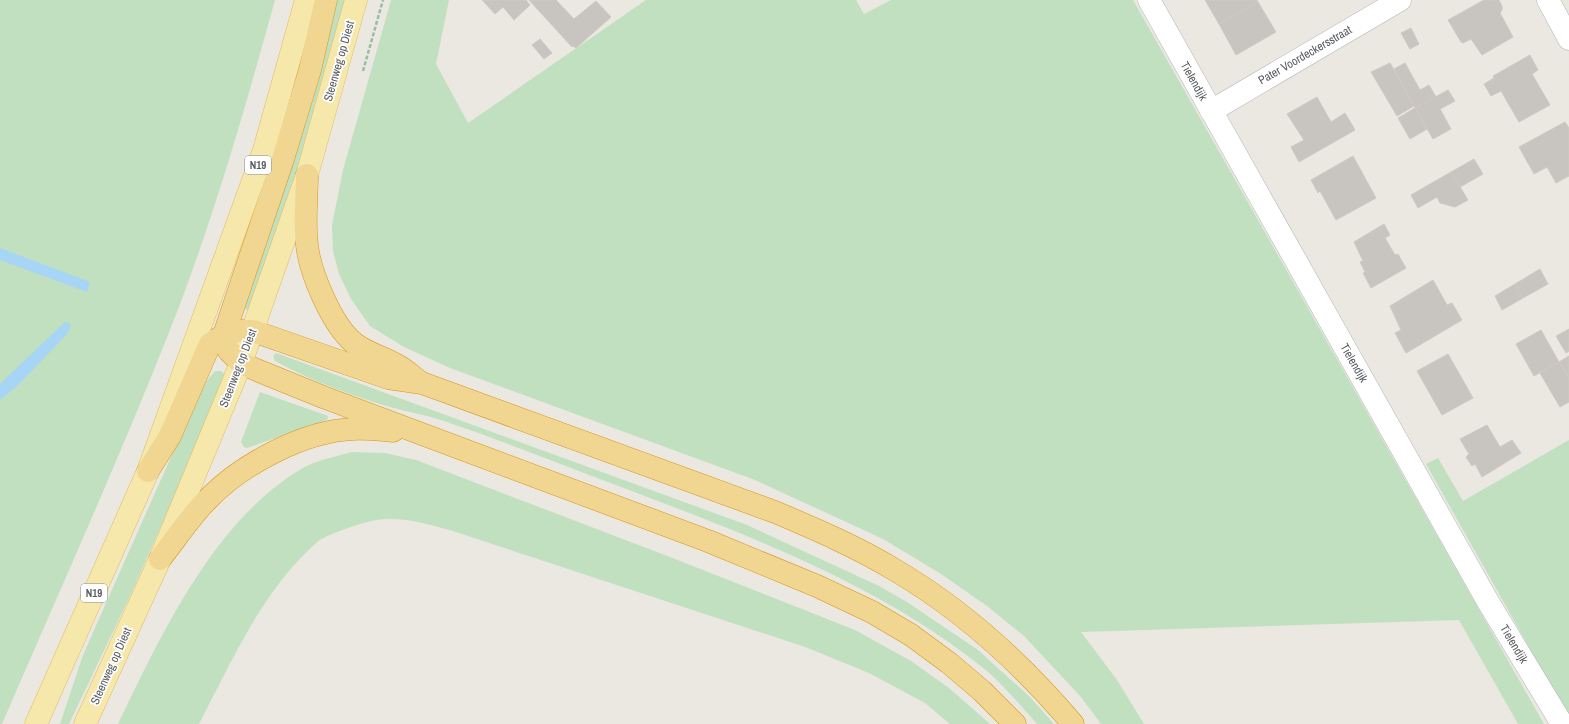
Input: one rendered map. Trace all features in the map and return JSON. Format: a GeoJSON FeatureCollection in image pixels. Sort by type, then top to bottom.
{"type":"FeatureCollection","features":[{"type":"Feature","properties":{"kind":"highway"},"geometry":{"type":"LineString","coordinates":[[326,0],[306,85],[224,334],[225,343],[229,351],[241,363],[323,397],[708,541],[817,586],[872,612],[911,635],[949,663],[982,691],[1015,724]]}},
{"type":"Feature","properties":{"kind":"highway"},"geometry":{"type":"LineString","coordinates":[[307,175],[307,245],[314,271],[330,312],[341,330],[354,343],[371,354],[395,364],[422,384]]}},
{"type":"Feature","properties":{"kind":"highway"},"geometry":{"type":"LineString","coordinates":[[148,471],[170,436],[210,344],[224,334],[237,331],[252,331],[388,378],[422,384],[775,512],[815,529],[895,570],[974,625],[1010,656],[1045,691],[1073,724]]}},
{"type":"Feature","properties":{"kind":"highway"},"geometry":{"type":"LineString","coordinates":[[160,559],[208,498],[253,464],[296,442],[329,432],[354,429],[415,432]]}},
{"type":"Feature","properties":{"kind":"main road","name":"N19"},"geometry":{"type":"LineString","coordinates":[[36,724],[148,471],[264,150],[306,0]]}},
{"type":"Feature","properties":{"kind":"main road","name":"Steenweg op Diest"},"geometry":{"type":"LineString","coordinates":[[85,724],[160,559],[241,363],[307,175],[356,0]]}},
{"type":"Feature","properties":{"kind":"street","name":"Tielendijk"},"geometry":{"type":"LineString","coordinates":[[1149,0],[1487,600],[1562,724]]}},
{"type":"Feature","properties":{"kind":"street","name":"Pater Voordeckersstraat"},"geometry":{"type":"LineString","coordinates":[[1211,111],[1400,0]]}},
{"type":"Feature","properties":{"kind":"street"},"geometry":{"type":"LineString","coordinates":[[1548,0],[1569,39]]}},
{"type":"Feature","properties":{"kind":"green space"},"geometry":{"type":"Polygon","coordinates":[[[0,0],[275,0],[242,118],[218,196],[177,312],[113,467],[2,724],[0,724],[0,0]]]}},
{"type":"Feature","properties":{"kind":"green space"},"geometry":{"type":"Polygon","coordinates":[[[337,0],[346,0],[293,184],[248,310],[243,308],[319,69],[337,0]]]}},
{"type":"Feature","properties":{"kind":"green space"},"geometry":{"type":"Polygon","coordinates":[[[391,0],[449,0],[436,64],[468,123],[646,0],[856,0],[864,14],[891,0],[1133,0],[1544,724],[1518,724],[1459,620],[1081,632],[1117,680],[1144,724],[1101,724],[1081,697],[1024,636],[987,606],[941,574],[883,539],[755,480],[450,368],[404,347],[370,326],[351,299],[339,274],[333,251],[332,225],[343,170],[391,0]]]}},
{"type":"Feature","properties":{"kind":"green space"},"geometry":{"type":"Polygon","coordinates":[[[276,353],[747,525],[879,586],[907,602],[978,650],[1030,697],[1054,724],[1037,724],[987,671],[947,641],[905,613],[816,566],[723,526],[490,437],[438,419],[360,398],[331,387],[275,361],[273,356],[276,353]]]}},
{"type":"Feature","properties":{"kind":"green space"},"geometry":{"type":"Polygon","coordinates":[[[215,371],[221,371],[225,375],[178,488],[131,594],[69,724],[60,724],[83,655],[179,439],[206,382],[215,371]]]}},
{"type":"Feature","properties":{"kind":"green space"},"geometry":{"type":"Polygon","coordinates":[[[260,392],[328,416],[327,420],[247,448],[244,447],[241,442],[260,392]]]}},
{"type":"Feature","properties":{"kind":"green space"},"geometry":{"type":"Polygon","coordinates":[[[1569,440],[1569,714],[1561,704],[1426,464],[1438,458],[1463,501],[1569,440]]]}},
{"type":"Feature","properties":{"kind":"green space"},"geometry":{"type":"Polygon","coordinates":[[[352,452],[385,453],[416,460],[670,557],[855,630],[911,661],[949,688],[990,724],[950,724],[925,703],[869,673],[805,647],[453,531],[415,521],[386,519],[363,523],[327,536],[316,543],[297,562],[264,605],[250,628],[199,724],[118,724],[152,654],[193,583],[216,550],[241,519],[270,492],[301,469],[319,461],[352,452]]]}},
{"type":"Feature","properties":{"kind":"water"},"geometry":{"type":"Polygon","coordinates":[[[0,248],[90,282],[87,292],[0,260],[0,248]]]}},
{"type":"Feature","properties":{"kind":"water"},"geometry":{"type":"Polygon","coordinates":[[[65,322],[71,324],[68,333],[18,385],[0,400],[0,384],[65,322]]]}},
{"type":"Feature","properties":{"kind":"building"},"geometry":{"type":"Polygon","coordinates":[[[482,0],[526,0],[530,5],[514,20],[503,7],[495,14],[482,0]]]}},
{"type":"Feature","properties":{"kind":"building"},"geometry":{"type":"Polygon","coordinates":[[[529,0],[556,0],[574,19],[596,1],[611,17],[576,48],[573,46],[572,47],[529,0]]]}},
{"type":"Feature","properties":{"kind":"building"},"geometry":{"type":"Polygon","coordinates":[[[1205,0],[1257,0],[1258,2],[1219,24],[1205,0]]]}},
{"type":"Feature","properties":{"kind":"building"},"geometry":{"type":"Polygon","coordinates":[[[1484,0],[1499,0],[1502,6],[1500,13],[1513,37],[1482,55],[1471,39],[1463,43],[1461,42],[1448,20],[1484,0]]]}},
{"type":"Feature","properties":{"kind":"building"},"geometry":{"type":"Polygon","coordinates":[[[1258,2],[1276,32],[1236,55],[1219,24],[1258,2]]]}},
{"type":"Feature","properties":{"kind":"building"},"geometry":{"type":"Polygon","coordinates":[[[1411,28],[1419,44],[1410,49],[1401,33],[1411,28]]]}},
{"type":"Feature","properties":{"kind":"building"},"geometry":{"type":"Polygon","coordinates":[[[540,39],[552,53],[544,59],[532,45],[540,39]]]}},
{"type":"Feature","properties":{"kind":"building"},"geometry":{"type":"Polygon","coordinates":[[[1530,55],[1538,70],[1532,74],[1550,105],[1519,122],[1501,91],[1491,96],[1484,84],[1494,78],[1493,76],[1530,55]]]}},
{"type":"Feature","properties":{"kind":"building"},"geometry":{"type":"Polygon","coordinates":[[[1390,63],[1414,106],[1397,116],[1371,72],[1390,63]]]}},
{"type":"Feature","properties":{"kind":"building"},"geometry":{"type":"Polygon","coordinates":[[[1405,63],[1420,90],[1429,85],[1436,97],[1415,108],[1394,69],[1405,63]]]}},
{"type":"Feature","properties":{"kind":"building"},"geometry":{"type":"Polygon","coordinates":[[[1448,90],[1455,101],[1440,109],[1451,129],[1433,139],[1415,108],[1448,90]]]}},
{"type":"Feature","properties":{"kind":"building"},"geometry":{"type":"Polygon","coordinates":[[[1317,97],[1331,122],[1345,113],[1355,130],[1299,162],[1291,147],[1304,140],[1287,114],[1317,97]]]}},
{"type":"Feature","properties":{"kind":"building"},"geometry":{"type":"Polygon","coordinates":[[[1415,108],[1427,129],[1410,139],[1398,118],[1415,108]]]}},
{"type":"Feature","properties":{"kind":"building"},"geometry":{"type":"Polygon","coordinates":[[[1565,122],[1569,128],[1569,176],[1556,183],[1547,167],[1534,174],[1519,147],[1565,122]]]}},
{"type":"Feature","properties":{"kind":"building"},"geometry":{"type":"Polygon","coordinates":[[[1353,156],[1376,198],[1336,220],[1320,191],[1318,193],[1311,180],[1353,156]]]}},
{"type":"Feature","properties":{"kind":"building"},"geometry":{"type":"Polygon","coordinates":[[[1474,159],[1483,174],[1460,187],[1451,172],[1474,159]]]}},
{"type":"Feature","properties":{"kind":"building"},"geometry":{"type":"Polygon","coordinates":[[[1451,172],[1468,200],[1455,207],[1440,203],[1437,197],[1418,208],[1411,195],[1451,172]]]}},
{"type":"Feature","properties":{"kind":"building"},"geometry":{"type":"Polygon","coordinates":[[[1384,224],[1390,235],[1385,238],[1395,255],[1398,254],[1406,268],[1371,288],[1363,273],[1365,272],[1360,262],[1363,261],[1354,242],[1384,224]]]}},
{"type":"Feature","properties":{"kind":"building"},"geometry":{"type":"Polygon","coordinates":[[[1540,269],[1548,284],[1523,298],[1515,284],[1540,269]]]}},
{"type":"Feature","properties":{"kind":"building"},"geometry":{"type":"Polygon","coordinates":[[[1433,280],[1447,305],[1452,303],[1462,320],[1406,353],[1395,333],[1401,330],[1390,306],[1433,280]]]}},
{"type":"Feature","properties":{"kind":"building"},"geometry":{"type":"Polygon","coordinates":[[[1515,284],[1523,298],[1502,310],[1495,296],[1515,284]]]}},
{"type":"Feature","properties":{"kind":"building"},"geometry":{"type":"Polygon","coordinates":[[[1569,329],[1569,351],[1566,353],[1556,336],[1569,329]]]}},
{"type":"Feature","properties":{"kind":"building"},"geometry":{"type":"Polygon","coordinates":[[[1541,330],[1559,362],[1534,376],[1516,344],[1541,330]]]}},
{"type":"Feature","properties":{"kind":"building"},"geometry":{"type":"Polygon","coordinates":[[[1448,354],[1473,398],[1442,415],[1417,371],[1448,354]]]}},
{"type":"Feature","properties":{"kind":"building"},"geometry":{"type":"Polygon","coordinates":[[[1569,356],[1569,378],[1559,362],[1569,356]]]}},
{"type":"Feature","properties":{"kind":"building"},"geometry":{"type":"Polygon","coordinates":[[[1559,362],[1569,378],[1569,402],[1560,407],[1540,373],[1559,362]]]}},
{"type":"Feature","properties":{"kind":"building"},"geometry":{"type":"Polygon","coordinates":[[[1487,425],[1500,447],[1512,440],[1521,453],[1482,477],[1475,464],[1472,466],[1466,457],[1469,454],[1460,439],[1487,425]]]}}]}
